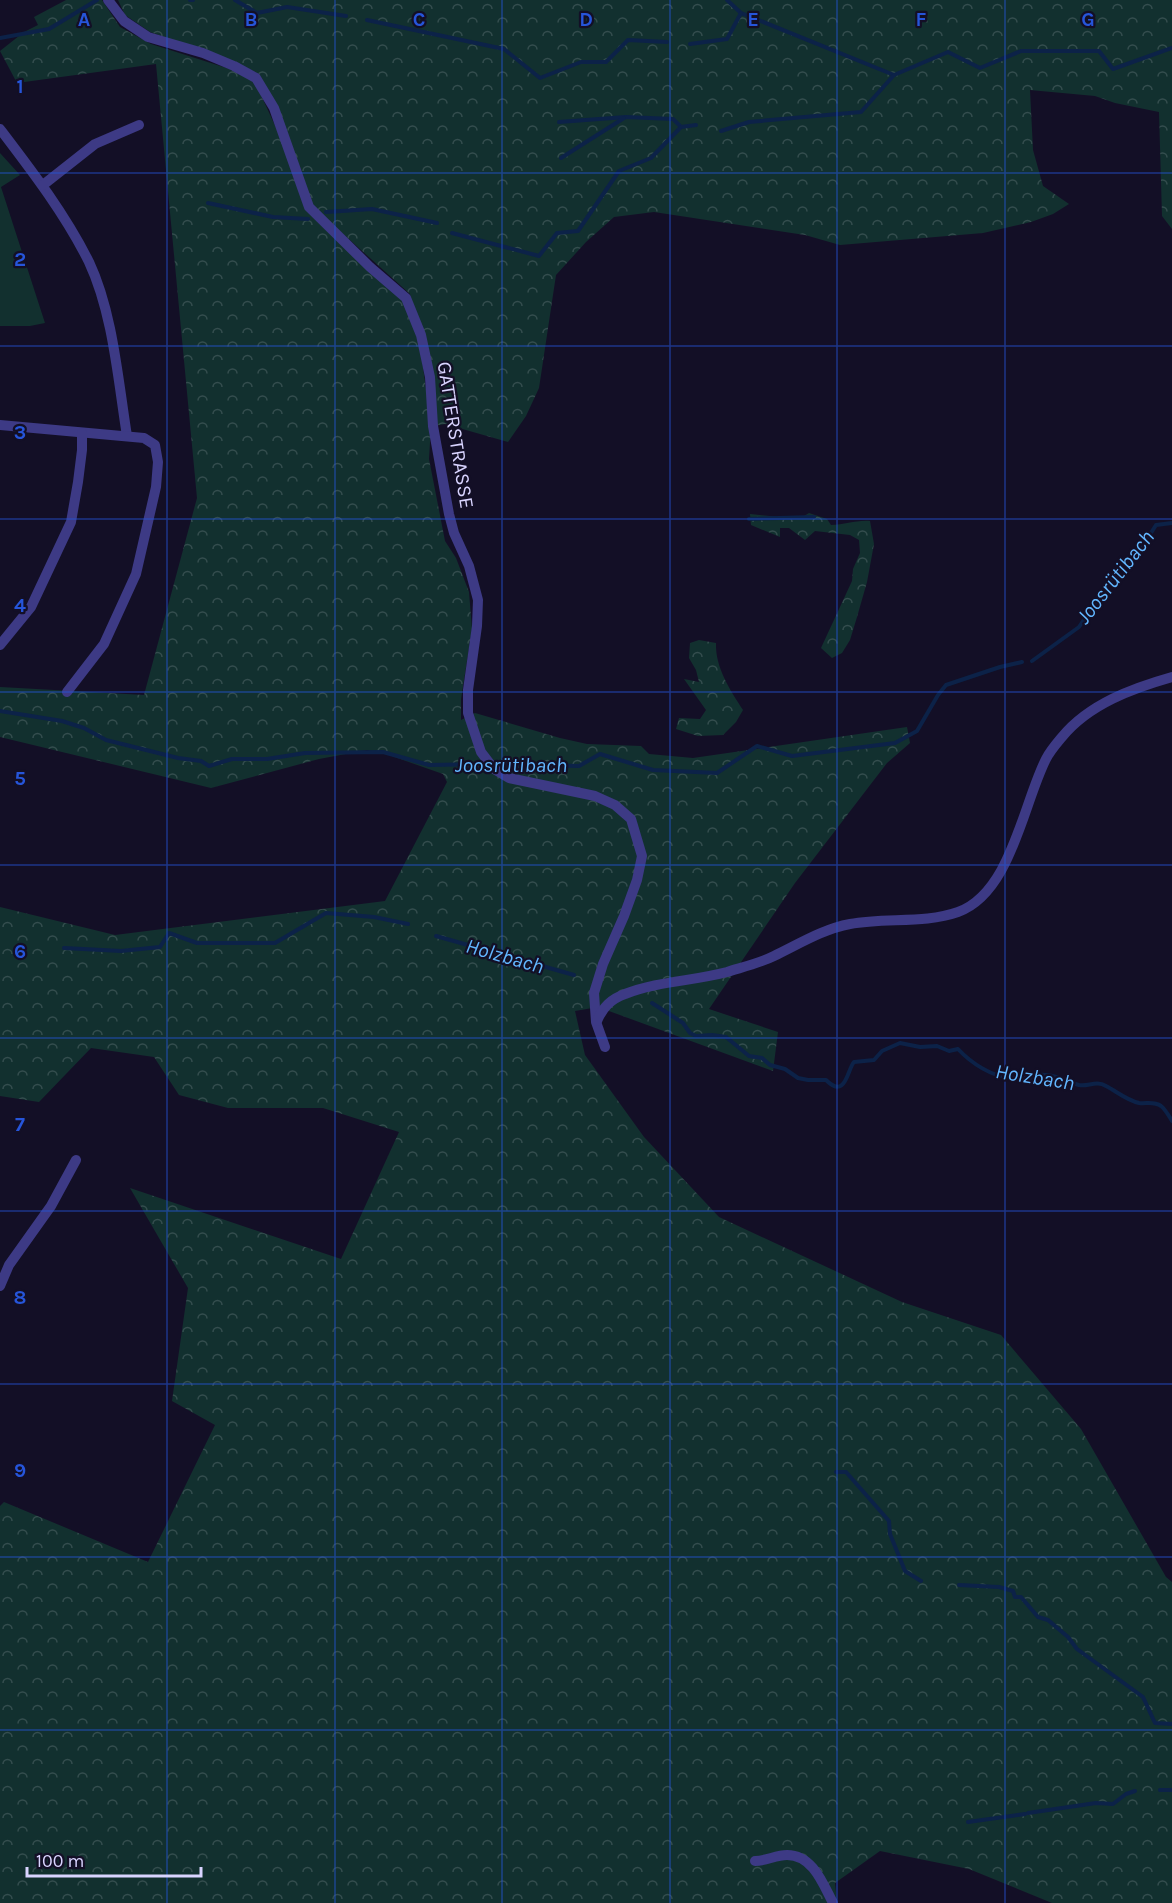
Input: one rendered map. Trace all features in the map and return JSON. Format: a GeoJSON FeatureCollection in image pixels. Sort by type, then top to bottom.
{"type":"FeatureCollection","features":[{"type":"Feature","properties":{"kind":"street","name":"GATTERSTRASSE"},"geometry":{"type":"LineString","coordinates":[[108,0],[124,21],[148,37],[203,53],[256,78],[274,108],[309,207],[370,267],[406,298],[421,335],[430,377],[433,426],[449,514],[454,533],[469,566],[478,600],[477,626],[468,690],[468,713],[481,752],[494,769],[509,778],[594,796],[615,806],[631,819],[642,856],[637,880],[603,964],[594,993],[596,1022],[605,1047]]}},
{"type":"Feature","properties":{"kind":"street"},"geometry":{"type":"LineString","coordinates":[[43,185],[95,144],[139,126]]}},
{"type":"Feature","properties":{"kind":"street"},"geometry":{"type":"LineString","coordinates":[[0,129],[43,185],[89,263],[105,308],[127,436]]}},
{"type":"Feature","properties":{"kind":"street"},"geometry":{"type":"LineString","coordinates":[[0,425],[144,438],[155,445],[158,462],[156,487],[136,574],[104,644],[67,692]]}},
{"type":"Feature","properties":{"kind":"street"},"geometry":{"type":"LineString","coordinates":[[0,645],[31,607],[71,522],[82,450],[82,433]]}},
{"type":"Feature","properties":{"kind":"street"},"geometry":{"type":"LineString","coordinates":[[596,1022],[608,1002],[625,994],[668,982],[726,972],[772,957],[813,936],[848,924],[937,916],[958,912],[975,903],[989,890],[998,874],[1016,839],[1047,758],[1063,735],[1083,717],[1112,699],[1143,685],[1172,677]]}},
{"type":"Feature","properties":{"kind":"street"},"geometry":{"type":"LineString","coordinates":[[0,1286],[9,1265],[51,1206],[75,1160]]}},
{"type":"Feature","properties":{"kind":"street"},"geometry":{"type":"LineString","coordinates":[[755,1861],[787,1855],[802,1859],[817,1871],[833,1903]]}},
{"type":"Feature","properties":{"kind":"green space"},"geometry":{"type":"Polygon","coordinates":[[[66,0],[102,0],[120,27],[151,44],[236,71],[254,80],[284,145],[307,209],[404,300],[419,338],[431,426],[429,459],[445,541],[456,558],[469,592],[472,629],[461,699],[461,720],[475,713],[587,744],[641,746],[649,754],[693,758],[907,727],[910,743],[887,763],[795,883],[709,1009],[778,1032],[773,1071],[598,1007],[575,1011],[585,1055],[644,1137],[719,1217],[902,1302],[1001,1335],[1081,1429],[1166,1577],[1172,1582],[1172,1903],[1052,1903],[969,1869],[880,1851],[835,1883],[837,1903],[0,1903],[0,1506],[4,1502],[148,1562],[215,1425],[172,1401],[188,1288],[130,1188],[341,1259],[399,1132],[323,1108],[228,1108],[179,1095],[154,1057],[91,1048],[39,1102],[0,1096],[0,907],[115,935],[385,901],[447,782],[443,774],[386,754],[367,750],[319,759],[211,788],[0,737],[0,687],[144,695],[197,498],[156,64],[17,83],[0,51],[24,32],[38,25],[34,17],[66,0]]]}},
{"type":"Feature","properties":{"kind":"green space"},"geometry":{"type":"Polygon","coordinates":[[[118,0],[1172,0],[1172,229],[1162,216],[1159,112],[1115,103],[1095,96],[1030,90],[1033,150],[1043,186],[1069,204],[1053,214],[1031,222],[983,233],[840,245],[805,235],[654,212],[614,217],[586,242],[556,275],[539,388],[526,416],[508,442],[445,424],[434,426],[410,294],[311,205],[277,106],[259,74],[235,62],[150,32],[125,15],[118,0]]]}},
{"type":"Feature","properties":{"kind":"green space"},"geometry":{"type":"Polygon","coordinates":[[[0,153],[20,175],[1,187],[45,323],[30,326],[0,326],[0,153]]]}},
{"type":"Feature","properties":{"kind":"green space"},"geometry":{"type":"Polygon","coordinates":[[[809,513],[827,519],[831,525],[870,521],[874,544],[867,582],[850,640],[842,653],[832,658],[821,648],[852,581],[853,569],[860,553],[859,540],[850,535],[815,531],[805,540],[789,528],[780,528],[780,537],[751,525],[750,514],[799,519],[809,513]]]}},
{"type":"Feature","properties":{"kind":"green space"},"geometry":{"type":"Polygon","coordinates":[[[699,640],[716,643],[721,669],[728,686],[743,710],[736,722],[723,735],[698,736],[676,729],[679,718],[700,719],[706,710],[684,679],[699,682],[696,670],[689,658],[690,643],[699,640]]]}},
{"type":"Feature","properties":{"kind":"waterway"},"geometry":{"type":"LineString","coordinates":[[0,38],[49,29],[97,0]]}},
{"type":"Feature","properties":{"kind":"waterway"},"geometry":{"type":"LineString","coordinates":[[235,0],[257,13],[287,7],[346,16]]}},
{"type":"Feature","properties":{"kind":"waterway"},"geometry":{"type":"LineString","coordinates":[[727,0],[741,13],[894,75]]}},
{"type":"Feature","properties":{"kind":"waterway"},"geometry":{"type":"LineString","coordinates":[[690,44],[727,39],[741,13]]}},
{"type":"Feature","properties":{"kind":"waterway"},"geometry":{"type":"LineString","coordinates":[[367,20],[504,49],[540,78],[581,62],[606,62],[628,40],[667,42]]}},
{"type":"Feature","properties":{"kind":"waterway"},"geometry":{"type":"LineString","coordinates":[[721,131],[749,122],[861,112],[894,75],[948,52],[980,68],[1021,51],[1099,51],[1113,69],[1172,48]]}},
{"type":"Feature","properties":{"kind":"waterway"},"geometry":{"type":"LineString","coordinates":[[559,122],[626,117],[673,119],[681,127]]}},
{"type":"Feature","properties":{"kind":"waterway"},"geometry":{"type":"LineString","coordinates":[[561,158],[624,118]]}},
{"type":"Feature","properties":{"kind":"waterway"},"geometry":{"type":"LineString","coordinates":[[452,233],[539,256],[557,233],[578,231],[619,171],[651,158],[681,127],[696,125]]}},
{"type":"Feature","properties":{"kind":"waterway"},"geometry":{"type":"LineString","coordinates":[[208,203],[273,217],[308,219]]}},
{"type":"Feature","properties":{"kind":"waterway"},"geometry":{"type":"LineString","coordinates":[[326,212],[372,209],[437,223]]}},
{"type":"Feature","properties":{"kind":"waterway"},"geometry":{"type":"LineString","coordinates":[[749,519],[814,517]]}},
{"type":"Feature","properties":{"kind":"waterway","name":"Joosrütibach"},"geometry":{"type":"LineString","coordinates":[[1032,661],[1079,627],[1118,569],[1141,549],[1156,525],[1172,523]]}},
{"type":"Feature","properties":{"kind":"waterway","name":"Joosrütibach"},"geometry":{"type":"LineString","coordinates":[[494,764],[579,766],[600,754],[653,770],[717,773],[757,746],[792,756],[895,743],[917,731],[946,685],[1022,662]]}},
{"type":"Feature","properties":{"kind":"waterway","name":"Joosrütibach"},"geometry":{"type":"LineString","coordinates":[[0,711],[62,721],[84,728],[106,740],[178,758],[201,761],[209,766],[232,759],[267,759],[305,753],[383,752],[429,765],[487,764]]}},
{"type":"Feature","properties":{"kind":"waterway","name":"Holzbach"},"geometry":{"type":"LineString","coordinates":[[64,948],[121,951],[160,947],[169,933],[197,943],[275,943],[326,913],[374,917],[408,924]]}},
{"type":"Feature","properties":{"kind":"waterway","name":"Holzbach"},"geometry":{"type":"LineString","coordinates":[[436,936],[574,975]]}},
{"type":"Feature","properties":{"kind":"waterway","name":"Holzbach"},"geometry":{"type":"LineString","coordinates":[[652,1003],[683,1023],[690,1033],[696,1036],[726,1037],[749,1056],[762,1058],[770,1065],[785,1069],[798,1078],[826,1080],[838,1087],[845,1082],[854,1062],[874,1060],[882,1051],[900,1043],[920,1047],[937,1046],[949,1051],[958,1049],[982,1068],[1004,1077],[1030,1078],[1048,1075],[1079,1085],[1102,1084],[1134,1102],[1158,1104],[1172,1121]]}},
{"type":"Feature","properties":{"kind":"waterway"},"geometry":{"type":"LineString","coordinates":[[836,1472],[846,1472],[889,1521],[890,1534],[905,1571],[921,1581]]}},
{"type":"Feature","properties":{"kind":"waterway"},"geometry":{"type":"LineString","coordinates":[[959,1585],[999,1587],[1013,1591],[1015,1597],[1021,1597],[1038,1617],[1048,1620],[1068,1637],[1077,1649],[1143,1697],[1155,1723],[1172,1724]]}},
{"type":"Feature","properties":{"kind":"waterway"},"geometry":{"type":"LineString","coordinates":[[1160,1790],[1172,1790]]}},
{"type":"Feature","properties":{"kind":"waterway"},"geometry":{"type":"LineString","coordinates":[[1028,1813],[1096,1803],[1113,1804],[1126,1794],[1135,1791]]}},
{"type":"Feature","properties":{"kind":"waterway"},"geometry":{"type":"LineString","coordinates":[[968,1822],[1025,1814]]}}]}
